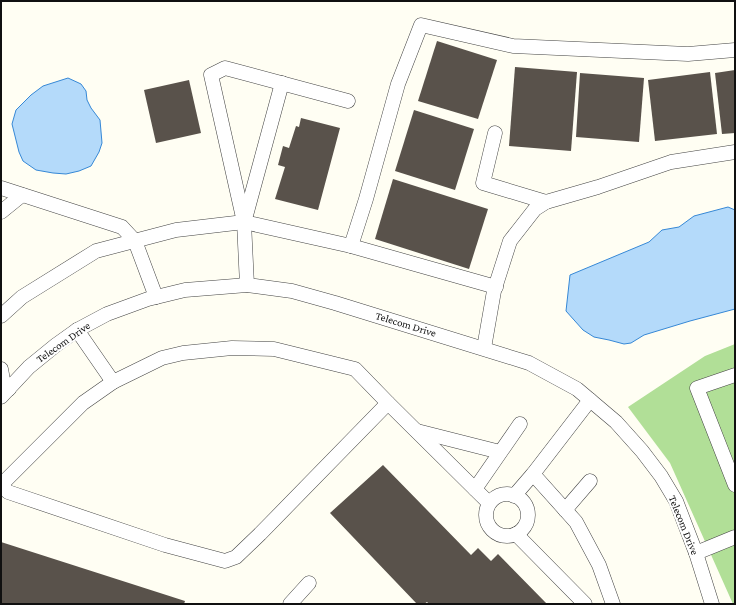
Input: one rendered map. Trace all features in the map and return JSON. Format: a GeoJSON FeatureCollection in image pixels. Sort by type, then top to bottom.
{"type":"FeatureCollection","features":[{"type":"Feature","properties":{"kind":"street"},"geometry":{"type":"LineString","coordinates":[[351,246],[366,199],[398,84],[421,25],[513,46],[688,54],[735,50]]}},
{"type":"Feature","properties":{"kind":"street"},"geometry":{"type":"LineString","coordinates":[[246,285],[244,222],[211,75],[225,68],[348,101]]}},
{"type":"Feature","properties":{"kind":"street"},"geometry":{"type":"LineString","coordinates":[[244,222],[282,83]]}},
{"type":"Feature","properties":{"kind":"street"},"geometry":{"type":"LineString","coordinates":[[495,133],[483,183],[546,202]]}},
{"type":"Feature","properties":{"kind":"street"},"geometry":{"type":"LineString","coordinates":[[484,348],[496,287],[510,240],[535,209],[546,202],[598,187],[671,162],[735,152]]}},
{"type":"Feature","properties":{"kind":"street"},"geometry":{"type":"LineString","coordinates":[[1,188],[122,227],[135,241],[156,297]]}},
{"type":"Feature","properties":{"kind":"street"},"geometry":{"type":"LineString","coordinates":[[1,212],[22,195]]}},
{"type":"Feature","properties":{"kind":"street"},"geometry":{"type":"LineString","coordinates":[[1,316],[22,297],[96,251],[176,230],[244,222],[351,246],[496,287]]}},
{"type":"Feature","properties":{"kind":"street","name":"Telecom Drive"},"geometry":{"type":"LineString","coordinates":[[3,383],[29,367],[56,344],[77,330],[108,314],[156,297],[185,290],[246,285],[292,291],[335,302],[484,348],[530,363],[577,389],[616,422],[642,451],[661,476],[676,502],[696,553],[712,604]]}},
{"type":"Feature","properties":{"kind":"street"},"geometry":{"type":"LineString","coordinates":[[77,330],[113,382]]}},
{"type":"Feature","properties":{"kind":"street"},"geometry":{"type":"LineString","coordinates":[[388,403],[236,558],[225,561],[166,544],[8,492],[1,485],[83,403],[113,382],[162,358],[183,353],[232,348],[274,349],[355,369],[489,503]]}},
{"type":"Feature","properties":{"kind":"street"},"geometry":{"type":"LineString","coordinates":[[735,375],[697,388],[735,485]]}},
{"type":"Feature","properties":{"kind":"street"},"geometry":{"type":"LineString","coordinates":[[514,496],[533,474],[590,400]]}},
{"type":"Feature","properties":{"kind":"street"},"geometry":{"type":"LineString","coordinates":[[475,489],[520,424]]}},
{"type":"Feature","properties":{"kind":"street"},"geometry":{"type":"LineString","coordinates":[[416,431],[500,452]]}},
{"type":"Feature","properties":{"kind":"street"},"geometry":{"type":"LineString","coordinates":[[533,474],[576,522],[600,565],[613,604]]}},
{"type":"Feature","properties":{"kind":"street"},"geometry":{"type":"LineString","coordinates":[[565,510],[590,481]]}},
{"type":"Feature","properties":{"kind":"street"},"geometry":{"type":"LineString","coordinates":[[507,494],[520,499],[527,511],[528,518],[522,530],[510,536],[496,534],[487,524],[486,510],[489,503],[494,498],[507,494]]}},
{"type":"Feature","properties":{"kind":"street"},"geometry":{"type":"LineString","coordinates":[[516,534],[585,604]]}},
{"type":"Feature","properties":{"kind":"street"},"geometry":{"type":"LineString","coordinates":[[696,553],[735,537]]}},
{"type":"Feature","properties":{"kind":"street"},"geometry":{"type":"LineString","coordinates":[[290,604],[309,583]]}},
{"type":"Feature","properties":{"kind":"green space"},"geometry":{"type":"Polygon","coordinates":[[[735,344],[735,604],[733,604],[670,463],[628,407],[705,356],[735,344]]]}},
{"type":"Feature","properties":{"kind":"water"},"geometry":{"type":"Polygon","coordinates":[[[68,78],[81,84],[86,91],[87,100],[91,108],[100,120],[102,143],[99,152],[91,166],[79,171],[66,174],[36,170],[23,161],[19,152],[12,124],[16,110],[31,95],[43,86],[68,78]]]}},
{"type":"Feature","properties":{"kind":"water"},"geometry":{"type":"Polygon","coordinates":[[[728,207],[735,210],[735,309],[644,335],[631,343],[624,344],[594,337],[583,330],[566,311],[570,275],[649,242],[662,230],[679,227],[694,216],[728,207]]]}},
{"type":"Feature","properties":{"kind":"building"},"geometry":{"type":"Polygon","coordinates":[[[437,41],[497,60],[478,119],[418,101],[437,41]]]}},
{"type":"Feature","properties":{"kind":"building"},"geometry":{"type":"Polygon","coordinates":[[[515,67],[577,72],[571,151],[509,146],[515,67]]]}},
{"type":"Feature","properties":{"kind":"building"},"geometry":{"type":"Polygon","coordinates":[[[735,70],[735,133],[722,134],[715,73],[735,70]]]}},
{"type":"Feature","properties":{"kind":"building"},"geometry":{"type":"Polygon","coordinates":[[[710,72],[717,134],[655,141],[648,80],[710,72]]]}},
{"type":"Feature","properties":{"kind":"building"},"geometry":{"type":"Polygon","coordinates":[[[580,73],[644,78],[639,142],[576,137],[580,73]]]}},
{"type":"Feature","properties":{"kind":"building"},"geometry":{"type":"Polygon","coordinates":[[[189,80],[201,133],[156,143],[144,90],[189,80]]]}},
{"type":"Feature","properties":{"kind":"building"},"geometry":{"type":"Polygon","coordinates":[[[414,110],[474,129],[455,190],[395,171],[414,110]]]}},
{"type":"Feature","properties":{"kind":"building"},"geometry":{"type":"Polygon","coordinates":[[[301,118],[340,128],[318,210],[275,199],[285,167],[278,165],[283,146],[289,148],[296,126],[299,127],[301,118]]]}},
{"type":"Feature","properties":{"kind":"building"},"geometry":{"type":"Polygon","coordinates":[[[393,179],[488,209],[469,269],[375,239],[393,179]]]}},
{"type":"Feature","properties":{"kind":"building"},"geometry":{"type":"Polygon","coordinates":[[[383,465],[471,555],[478,548],[491,561],[498,554],[547,604],[429,604],[427,602],[424,604],[417,604],[330,513],[383,465]]]}},
{"type":"Feature","properties":{"kind":"building"},"geometry":{"type":"Polygon","coordinates":[[[1,542],[185,601],[184,604],[1,604],[1,542]]]}}]}
